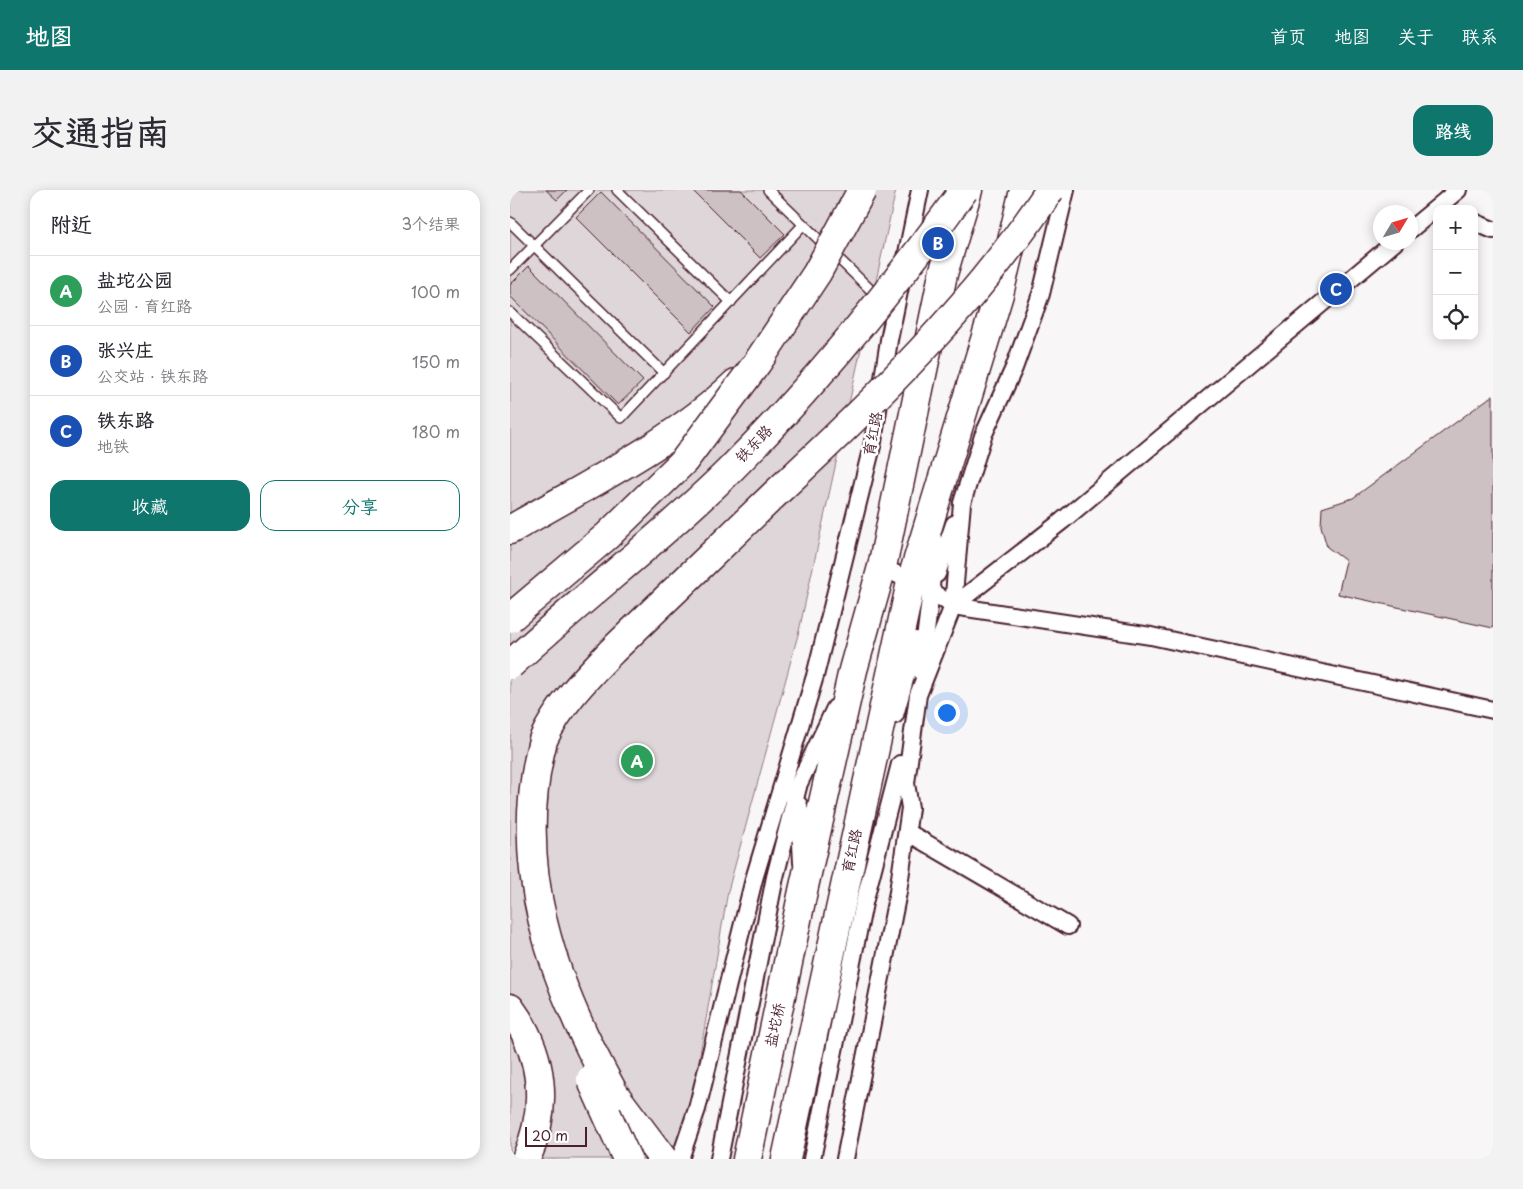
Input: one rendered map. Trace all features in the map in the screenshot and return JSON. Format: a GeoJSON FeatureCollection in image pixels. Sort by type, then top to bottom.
{"type":"FeatureCollection","features":[{"type":"Feature","properties":{"kind":"highway"},"geometry":{"type":"LineString","coordinates":[[510,618],[607,536],[684,461],[757,362],[817,274],[862,190]]}},
{"type":"Feature","properties":{"kind":"highway","name":"铁东路"},"geometry":{"type":"LineString","coordinates":[[510,666],[628,564],[728,472],[822,372],[908,267],[964,190]]}},
{"type":"Feature","properties":{"kind":"highway","name":"育红路"},"geometry":{"type":"LineString","coordinates":[[803,891],[853,670],[882,567],[943,274],[968,190]]}},
{"type":"Feature","properties":{"kind":"highway","name":"育红路"},"geometry":{"type":"LineString","coordinates":[[853,899],[921,587],[948,502],[1024,190]]}},
{"type":"Feature","properties":{"kind":"highway"},"geometry":{"type":"LineString","coordinates":[[663,1159],[609,1099],[538,954],[520,863],[524,802],[543,740],[556,716],[572,694],[612,651],[900,374],[990,272],[1023,230],[1050,190]]}},
{"type":"Feature","properties":{"kind":"highway"},"geometry":{"type":"LineString","coordinates":[[510,530],[680,427],[730,389],[757,362]]}},
{"type":"Feature","properties":{"kind":"highway","name":"盐坨桥"},"geometry":{"type":"LineString","coordinates":[[747,1159],[803,891]]}},
{"type":"Feature","properties":{"kind":"highway"},"geometry":{"type":"LineString","coordinates":[[786,1159],[853,899]]}},
{"type":"Feature","properties":{"kind":"highway"},"geometry":{"type":"LineString","coordinates":[[518,925],[538,954],[577,1027],[609,1099],[627,1159]]}},
{"type":"Feature","properties":{"kind":"highway"},"geometry":{"type":"LineString","coordinates":[[510,1008],[528,1038],[537,1062],[541,1082],[541,1106],[538,1128],[526,1159]]}},
{"type":"Feature","properties":{"kind":"street","name":"育红路"},"geometry":{"type":"LineString","coordinates":[[680,1159],[698,1109],[754,880],[815,676],[872,442],[894,314],[920,190]]}},
{"type":"Feature","properties":{"kind":"street","name":"育红路"},"geometry":{"type":"LineString","coordinates":[[812,1159],[853,899],[918,695],[953,606],[948,502],[984,436],[1014,368],[1042,294],[1066,190]]}},
{"type":"Feature","properties":{"kind":"street"},"geometry":{"type":"LineString","coordinates":[[1442,205],[1458,190]]}},
{"type":"Feature","properties":{"kind":"street"},"geometry":{"type":"LineString","coordinates":[[1418,224],[1433,213]]}},
{"type":"Feature","properties":{"kind":"street"},"geometry":{"type":"LineString","coordinates":[[1478,224],[1493,230]]}},
{"type":"Feature","properties":{"kind":"street"},"geometry":{"type":"LineString","coordinates":[[953,606],[1062,521],[1385,250]]}},
{"type":"Feature","properties":{"kind":"street"},"geometry":{"type":"LineString","coordinates":[[882,567],[953,606],[1151,636],[1493,710]]}},
{"type":"Feature","properties":{"kind":"street","name":"育红路"},"geometry":{"type":"LineString","coordinates":[[845,1159],[884,969],[907,832],[910,808],[906,783],[918,695],[921,587]]}},
{"type":"Feature","properties":{"kind":"street","name":"育红路"},"geometry":{"type":"LineString","coordinates":[[754,880],[853,670]]}},
{"type":"Feature","properties":{"kind":"street","name":"育红路"},"geometry":{"type":"LineString","coordinates":[[719,1159],[775,878],[798,787],[815,676]]}},
{"type":"Feature","properties":{"kind":"street","name":"育红路"},"geometry":{"type":"LineString","coordinates":[[798,787],[803,891]]}},
{"type":"Feature","properties":{"kind":"street"},"geometry":{"type":"LineString","coordinates":[[907,832],[1068,926]]}},
{"type":"Feature","properties":{"kind":"lane"},"geometry":{"type":"LineString","coordinates":[[510,270],[589,190]]}},
{"type":"Feature","properties":{"kind":"lane"},"geometry":{"type":"LineString","coordinates":[[617,190],[731,302]]}},
{"type":"Feature","properties":{"kind":"lane"},"geometry":{"type":"LineString","coordinates":[[768,190],[894,314]]}},
{"type":"Feature","properties":{"kind":"lane"},"geometry":{"type":"LineString","coordinates":[[510,222],[664,373]]}},
{"type":"Feature","properties":{"kind":"lane"},"geometry":{"type":"LineString","coordinates":[[510,312],[621,418],[804,225]]}},
{"type":"Feature","properties":{"kind":"shaded area"},"geometry":{"type":"Polygon","coordinates":[[[510,190],[896,190],[799,631],[728,891],[682,1159],[510,1159],[510,190]]]}},
{"type":"Feature","properties":{"kind":"building"},"geometry":{"type":"Polygon","coordinates":[[[546,190],[567,190],[557,200],[546,190]]]}},
{"type":"Feature","properties":{"kind":"building"},"geometry":{"type":"Polygon","coordinates":[[[692,190],[741,190],[785,234],[760,258],[692,190]]]}},
{"type":"Feature","properties":{"kind":"building"},"geometry":{"type":"Polygon","coordinates":[[[601,192],[715,307],[691,332],[576,217],[601,192]]]}},
{"type":"Feature","properties":{"kind":"building"},"geometry":{"type":"Polygon","coordinates":[[[529,266],[643,381],[618,405],[510,296],[510,285],[529,266]]]}},
{"type":"Feature","properties":{"kind":"building"},"geometry":{"type":"Polygon","coordinates":[[[1493,395],[1493,628],[1338,594],[1346,561],[1327,547],[1321,526],[1322,508],[1353,498],[1493,395]]]}},
{"type":"Feature","properties":{"kind":"place","name":"张兴庄"},"geometry":{"type":"Point","coordinates":[938,243]}},
{"type":"Feature","properties":{"kind":"place","name":"铁东路"},"geometry":{"type":"Point","coordinates":[1336,289]}},
{"type":"Feature","properties":{"kind":"place","name":"盐坨公园"},"geometry":{"type":"Point","coordinates":[637,761]}}]}
